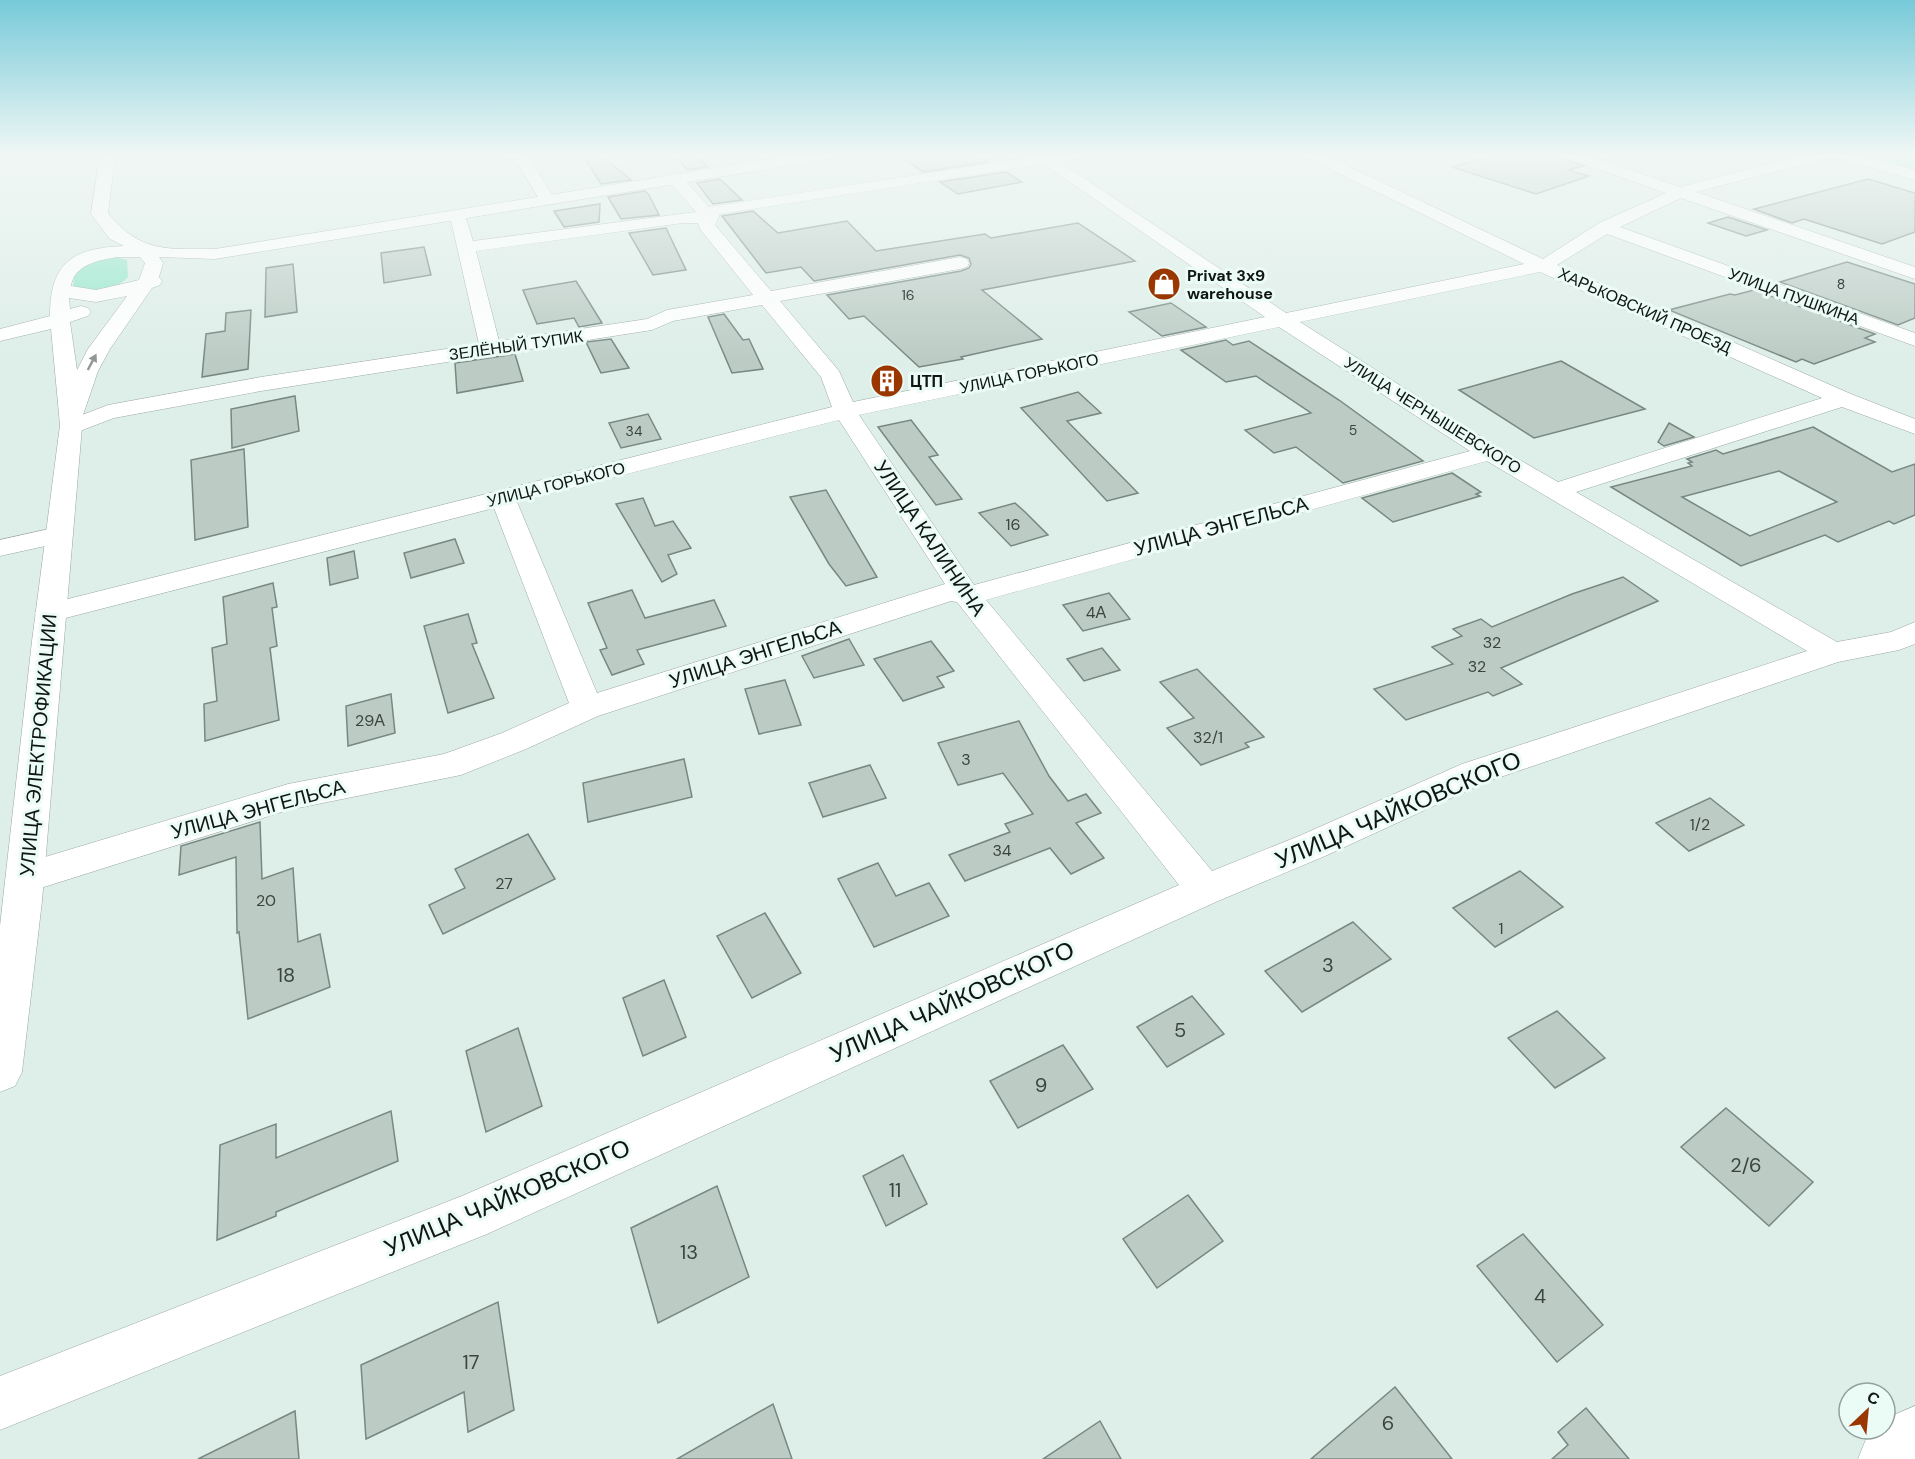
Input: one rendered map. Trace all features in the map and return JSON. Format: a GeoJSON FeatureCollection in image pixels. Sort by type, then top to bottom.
{"type":"FeatureCollection","features":[{"type":"Feature","properties":{"kind":"street"},"geometry":{"type":"LineString","coordinates":[[72,422],[87,371],[99,349],[150,277],[154,263],[145,251],[116,235],[106,223]]}},
{"type":"Feature","properties":{"kind":"street"},"geometry":{"type":"LineString","coordinates":[[72,422],[60,319],[64,276],[77,264],[115,253],[145,251],[208,254],[412,223]]}},
{"type":"Feature","properties":{"kind":"street"},"geometry":{"type":"LineString","coordinates":[[460,223],[490,348]]}},
{"type":"Feature","properties":{"kind":"street"},"geometry":{"type":"LineString","coordinates":[[467,247],[645,223]]}},
{"type":"Feature","properties":{"kind":"street","name":"УЛИЦА КАЛИНИНА"},"geometry":{"type":"LineString","coordinates":[[707,223],[831,376],[845,411],[967,596],[1205,890]]}},
{"type":"Feature","properties":{"kind":"street","name":"УЛИЦА ЧЕРНЫШЕВСКОГО"},"geometry":{"type":"LineString","coordinates":[[1140,223],[1284,321],[1490,453],[1833,653]]}},
{"type":"Feature","properties":{"kind":"street","name":"ХАРЬКОВСКИЙ ПРОЕЗД"},"geometry":{"type":"LineString","coordinates":[[1457,223],[1589,288],[1843,399],[1915,427]]}},
{"type":"Feature","properties":{"kind":"street","name":"УЛИЦА ГОРЬКОГО"},"geometry":{"type":"LineString","coordinates":[[50,613],[845,411],[1545,265],[1613,223]]}},
{"type":"Feature","properties":{"kind":"street"},"geometry":{"type":"LineString","coordinates":[[1773,223],[1915,273]]}},
{"type":"Feature","properties":{"kind":"street","name":"УЛИЦА ПУШКИНА"},"geometry":{"type":"LineString","coordinates":[[1605,227],[1915,340]]}},
{"type":"Feature","properties":{"kind":"street"},"geometry":{"type":"LineString","coordinates":[[0,335],[60,319],[107,302],[174,273],[252,248]]}},
{"type":"Feature","properties":{"kind":"street","name":"ЗЕЛЁНЫЙ ТУПИК"},"geometry":{"type":"LineString","coordinates":[[72,422],[108,412],[261,384],[652,324],[667,316],[960,263]]}},
{"type":"Feature","properties":{"kind":"street"},"geometry":{"type":"LineString","coordinates":[[62,289],[82,297],[96,296],[145,284]]}},
{"type":"Feature","properties":{"kind":"street"},"geometry":{"type":"LineString","coordinates":[[0,344],[40,347],[64,354]]}},
{"type":"Feature","properties":{"kind":"street"},"geometry":{"type":"LineString","coordinates":[[1555,491],[1843,399]]}},
{"type":"Feature","properties":{"kind":"street","name":"УЛИЦА ЭЛЕКТРОФИКАЦИИ"},"geometry":{"type":"LineString","coordinates":[[0,1072],[25,878],[58,535],[72,422]]}},
{"type":"Feature","properties":{"kind":"street","name":"УЛИЦА ЭНГЕЛЬСА"},"geometry":{"type":"LineString","coordinates":[[25,878],[288,797],[449,766],[514,741],[587,708],[951,592],[967,596],[1490,453]]}},
{"type":"Feature","properties":{"kind":"street"},"geometry":{"type":"LineString","coordinates":[[502,498],[587,708]]}},
{"type":"Feature","properties":{"kind":"street"},"geometry":{"type":"LineString","coordinates":[[0,548],[58,535]]}},
{"type":"Feature","properties":{"kind":"street","name":"УЛИЦА ЧАЙКОВСКОГО"},"geometry":{"type":"LineString","coordinates":[[0,1403],[470,1217],[1474,773],[1833,653],[1899,640],[1915,633]]}},
{"type":"Feature","properties":{"kind":"street"},"geometry":{"type":"LineString","coordinates":[[1886,1459],[1915,1433]]}},
{"type":"Feature","properties":{"kind":"green space"},"geometry":{"type":"Polygon","coordinates":[[[115,257],[127,260],[128,277],[122,282],[102,289],[73,288],[75,269],[83,264],[115,257]]]}},
{"type":"Feature","properties":{"kind":"building"},"geometry":{"type":"Polygon","coordinates":[[[562,223],[591,223],[564,227],[562,223]]]}},
{"type":"Feature","properties":{"kind":"building"},"geometry":{"type":"Polygon","coordinates":[[[727,223],[767,223],[778,233],[835,223],[849,223],[876,251],[985,234],[991,238],[1078,223],[1135,261],[982,290],[1042,339],[961,357],[963,359],[919,367],[864,316],[849,319],[827,295],[961,271],[969,268],[971,264],[969,258],[960,255],[814,281],[801,267],[766,273],[727,223]]]}},
{"type":"Feature","properties":{"kind":"building"},"geometry":{"type":"Polygon","coordinates":[[[1708,223],[1746,223],[1767,230],[1746,236],[1708,223]]]}},
{"type":"Feature","properties":{"kind":"building"},"geometry":{"type":"Polygon","coordinates":[[[1817,223],[1915,223],[1915,232],[1882,244],[1817,223]]]}},
{"type":"Feature","properties":{"kind":"building"},"geometry":{"type":"Polygon","coordinates":[[[666,228],[686,270],[653,275],[629,233],[666,228]]]}},
{"type":"Feature","properties":{"kind":"building"},"geometry":{"type":"Polygon","coordinates":[[[424,247],[431,275],[384,283],[381,253],[424,247]]]}},
{"type":"Feature","properties":{"kind":"building"},"geometry":{"type":"Polygon","coordinates":[[[1847,262],[1915,284],[1915,318],[1898,325],[1780,282],[1847,262]]]}},
{"type":"Feature","properties":{"kind":"building"},"geometry":{"type":"Polygon","coordinates":[[[293,264],[297,312],[265,317],[266,268],[293,264]]]}},
{"type":"Feature","properties":{"kind":"building"},"geometry":{"type":"Polygon","coordinates":[[[576,281],[602,323],[579,327],[574,318],[537,324],[523,290],[576,281]]]}},
{"type":"Feature","properties":{"kind":"building"},"geometry":{"type":"Polygon","coordinates":[[[1754,290],[1875,334],[1865,338],[1875,342],[1814,364],[1802,359],[1796,362],[1669,310],[1754,290]]]}},
{"type":"Feature","properties":{"kind":"building"},"geometry":{"type":"Polygon","coordinates":[[[1171,303],[1206,327],[1162,336],[1129,312],[1171,303]]]}},
{"type":"Feature","properties":{"kind":"building"},"geometry":{"type":"Polygon","coordinates":[[[251,310],[248,369],[202,377],[206,334],[225,331],[226,313],[251,310]]]}},
{"type":"Feature","properties":{"kind":"building"},"geometry":{"type":"Polygon","coordinates":[[[724,314],[743,340],[749,339],[763,369],[732,373],[708,317],[724,314]]]}},
{"type":"Feature","properties":{"kind":"building"},"geometry":{"type":"Polygon","coordinates":[[[611,339],[629,368],[601,373],[586,342],[611,339]]]}},
{"type":"Feature","properties":{"kind":"building"},"geometry":{"type":"Polygon","coordinates":[[[1226,340],[1233,345],[1249,341],[1339,400],[1423,461],[1343,483],[1296,447],[1274,453],[1245,430],[1311,413],[1256,376],[1226,382],[1181,350],[1226,340]]]}},
{"type":"Feature","properties":{"kind":"building"},"geometry":{"type":"Polygon","coordinates":[[[515,354],[523,381],[457,393],[455,363],[515,354]]]}},
{"type":"Feature","properties":{"kind":"building"},"geometry":{"type":"Polygon","coordinates":[[[1561,361],[1645,409],[1534,438],[1459,390],[1561,361]]]}},
{"type":"Feature","properties":{"kind":"building"},"geometry":{"type":"Polygon","coordinates":[[[1078,392],[1101,413],[1067,421],[1138,493],[1107,501],[1021,408],[1078,392]]]}},
{"type":"Feature","properties":{"kind":"building"},"geometry":{"type":"Polygon","coordinates":[[[295,396],[299,431],[232,448],[231,409],[295,396]]]}},
{"type":"Feature","properties":{"kind":"building"},"geometry":{"type":"Polygon","coordinates":[[[648,414],[661,439],[621,448],[609,423],[648,414]]]}},
{"type":"Feature","properties":{"kind":"building"},"geometry":{"type":"Polygon","coordinates":[[[911,420],[938,455],[929,457],[962,499],[936,505],[878,427],[911,420]]]}},
{"type":"Feature","properties":{"kind":"building"},"geometry":{"type":"Polygon","coordinates":[[[1669,423],[1694,437],[1664,446],[1658,442],[1669,423]]]}},
{"type":"Feature","properties":{"kind":"building"},"geometry":{"type":"Polygon","coordinates":[[[1813,427],[1892,472],[1915,464],[1915,515],[1894,524],[1889,521],[1838,542],[1825,535],[1741,566],[1611,487],[1692,466],[1688,463],[1692,462],[1687,459],[1716,450],[1723,454],[1813,427]],[[1779,471],[1682,497],[1750,536],[1837,502],[1779,471]]]}},
{"type":"Feature","properties":{"kind":"building"},"geometry":{"type":"Polygon","coordinates":[[[244,449],[248,527],[195,540],[191,460],[244,449]]]}},
{"type":"Feature","properties":{"kind":"building"},"geometry":{"type":"Polygon","coordinates":[[[1452,473],[1481,492],[1476,494],[1480,496],[1393,522],[1362,498],[1452,473]]]}},
{"type":"Feature","properties":{"kind":"building"},"geometry":{"type":"Polygon","coordinates":[[[826,490],[877,577],[846,586],[829,564],[790,497],[826,490]]]}},
{"type":"Feature","properties":{"kind":"building"},"geometry":{"type":"Polygon","coordinates":[[[643,498],[655,526],[673,521],[691,548],[668,555],[677,574],[662,582],[616,504],[643,498]]]}},
{"type":"Feature","properties":{"kind":"building"},"geometry":{"type":"Polygon","coordinates":[[[1015,503],[1048,535],[1011,546],[979,513],[1015,503]]]}},
{"type":"Feature","properties":{"kind":"building"},"geometry":{"type":"Polygon","coordinates":[[[455,539],[464,563],[411,578],[404,553],[455,539]]]}},
{"type":"Feature","properties":{"kind":"building"},"geometry":{"type":"Polygon","coordinates":[[[354,551],[358,578],[330,585],[327,558],[354,551]]]}},
{"type":"Feature","properties":{"kind":"building"},"geometry":{"type":"Polygon","coordinates":[[[1623,577],[1658,601],[1501,668],[1522,684],[1493,696],[1488,692],[1406,720],[1374,689],[1453,664],[1432,647],[1462,636],[1453,629],[1481,619],[1492,627],[1572,594],[1623,577]]]}},
{"type":"Feature","properties":{"kind":"building"},"geometry":{"type":"Polygon","coordinates":[[[273,583],[277,607],[272,608],[277,646],[270,648],[279,720],[205,741],[204,704],[217,701],[212,648],[227,644],[223,597],[273,583]]]}},
{"type":"Feature","properties":{"kind":"building"},"geometry":{"type":"Polygon","coordinates":[[[632,590],[645,618],[714,600],[726,626],[637,650],[644,664],[612,675],[600,650],[607,648],[588,603],[632,590]]]}},
{"type":"Feature","properties":{"kind":"building"},"geometry":{"type":"Polygon","coordinates":[[[1109,593],[1130,619],[1083,631],[1063,605],[1109,593]]]}},
{"type":"Feature","properties":{"kind":"building"},"geometry":{"type":"Polygon","coordinates":[[[468,614],[477,643],[472,644],[494,698],[448,713],[424,626],[468,614]]]}},
{"type":"Feature","properties":{"kind":"building"},"geometry":{"type":"Polygon","coordinates":[[[849,639],[864,665],[814,678],[802,656],[849,639]]]}},
{"type":"Feature","properties":{"kind":"building"},"geometry":{"type":"Polygon","coordinates":[[[931,641],[954,671],[937,677],[944,687],[903,701],[874,659],[931,641]]]}},
{"type":"Feature","properties":{"kind":"building"},"geometry":{"type":"Polygon","coordinates":[[[1102,648],[1120,670],[1084,681],[1067,659],[1102,648]]]}},
{"type":"Feature","properties":{"kind":"building"},"geometry":{"type":"Polygon","coordinates":[[[1197,669],[1264,737],[1245,743],[1249,747],[1201,765],[1167,728],[1194,718],[1160,682],[1197,669]]]}},
{"type":"Feature","properties":{"kind":"building"},"geometry":{"type":"Polygon","coordinates":[[[785,680],[801,725],[759,734],[745,689],[785,680]]]}},
{"type":"Feature","properties":{"kind":"building"},"geometry":{"type":"Polygon","coordinates":[[[391,694],[395,733],[348,746],[346,706],[391,694]]]}},
{"type":"Feature","properties":{"kind":"building"},"geometry":{"type":"Polygon","coordinates":[[[1019,721],[1049,776],[1068,801],[1086,794],[1101,813],[1076,823],[1104,858],[1071,874],[1050,848],[965,881],[949,855],[1010,832],[1005,824],[1033,814],[1003,773],[958,785],[938,743],[1019,721]]]}},
{"type":"Feature","properties":{"kind":"building"},"geometry":{"type":"Polygon","coordinates":[[[684,759],[692,797],[588,822],[583,783],[684,759]]]}},
{"type":"Feature","properties":{"kind":"building"},"geometry":{"type":"Polygon","coordinates":[[[870,765],[886,798],[823,817],[809,783],[870,765]]]}},
{"type":"Feature","properties":{"kind":"building"},"geometry":{"type":"Polygon","coordinates":[[[1710,798],[1744,825],[1689,851],[1656,823],[1710,798]]]}},
{"type":"Feature","properties":{"kind":"building"},"geometry":{"type":"Polygon","coordinates":[[[260,822],[262,879],[293,868],[298,942],[320,934],[330,987],[248,1019],[239,932],[237,933],[236,857],[179,875],[181,846],[260,822]]]}},
{"type":"Feature","properties":{"kind":"building"},"geometry":{"type":"Polygon","coordinates":[[[528,834],[555,879],[443,934],[429,905],[465,888],[455,869],[528,834]]]}},
{"type":"Feature","properties":{"kind":"building"},"geometry":{"type":"Polygon","coordinates":[[[878,863],[896,896],[929,883],[949,916],[874,947],[838,879],[878,863]]]}},
{"type":"Feature","properties":{"kind":"building"},"geometry":{"type":"Polygon","coordinates":[[[1520,871],[1563,907],[1495,947],[1453,908],[1520,871]]]}},
{"type":"Feature","properties":{"kind":"building"},"geometry":{"type":"Polygon","coordinates":[[[765,913],[801,973],[752,998],[717,936],[765,913]]]}},
{"type":"Feature","properties":{"kind":"building"},"geometry":{"type":"Polygon","coordinates":[[[1353,922],[1391,959],[1302,1012],[1265,971],[1353,922]]]}},
{"type":"Feature","properties":{"kind":"building"},"geometry":{"type":"Polygon","coordinates":[[[664,980],[686,1037],[643,1056],[623,998],[664,980]]]}},
{"type":"Feature","properties":{"kind":"building"},"geometry":{"type":"Polygon","coordinates":[[[1192,996],[1224,1034],[1167,1067],[1137,1027],[1192,996]]]}},
{"type":"Feature","properties":{"kind":"building"},"geometry":{"type":"Polygon","coordinates":[[[1557,1011],[1605,1058],[1555,1088],[1508,1038],[1557,1011]]]}},
{"type":"Feature","properties":{"kind":"building"},"geometry":{"type":"Polygon","coordinates":[[[518,1028],[542,1106],[486,1132],[466,1051],[518,1028]]]}},
{"type":"Feature","properties":{"kind":"building"},"geometry":{"type":"Polygon","coordinates":[[[1063,1045],[1093,1089],[1018,1128],[990,1081],[1063,1045]]]}},
{"type":"Feature","properties":{"kind":"building"},"geometry":{"type":"Polygon","coordinates":[[[1726,1108],[1813,1182],[1769,1226],[1681,1147],[1726,1108]]]}},
{"type":"Feature","properties":{"kind":"building"},"geometry":{"type":"Polygon","coordinates":[[[391,1111],[398,1161],[276,1212],[276,1216],[217,1240],[220,1145],[276,1124],[276,1158],[391,1111]]]}},
{"type":"Feature","properties":{"kind":"building"},"geometry":{"type":"Polygon","coordinates":[[[903,1155],[927,1204],[886,1226],[863,1176],[903,1155]]]}},
{"type":"Feature","properties":{"kind":"building"},"geometry":{"type":"Polygon","coordinates":[[[717,1186],[749,1277],[658,1323],[631,1228],[717,1186]]]}},
{"type":"Feature","properties":{"kind":"building"},"geometry":{"type":"Polygon","coordinates":[[[1188,1195],[1223,1241],[1157,1288],[1123,1239],[1188,1195]]]}},
{"type":"Feature","properties":{"kind":"building"},"geometry":{"type":"Polygon","coordinates":[[[1523,1234],[1603,1325],[1557,1362],[1477,1266],[1523,1234]]]}},
{"type":"Feature","properties":{"kind":"building"},"geometry":{"type":"Polygon","coordinates":[[[498,1302],[514,1410],[468,1432],[464,1392],[366,1439],[361,1365],[498,1302]]]}},
{"type":"Feature","properties":{"kind":"building"},"geometry":{"type":"Polygon","coordinates":[[[1395,1387],[1452,1459],[1311,1459],[1395,1387]]]}},
{"type":"Feature","properties":{"kind":"building"},"geometry":{"type":"Polygon","coordinates":[[[773,1404],[792,1459],[677,1459],[773,1404]]]}},
{"type":"Feature","properties":{"kind":"building"},"geometry":{"type":"Polygon","coordinates":[[[1586,1408],[1629,1459],[1552,1459],[1568,1445],[1558,1432],[1586,1408]]]}},
{"type":"Feature","properties":{"kind":"building"},"geometry":{"type":"Polygon","coordinates":[[[295,1411],[299,1459],[198,1459],[295,1411]]]}},
{"type":"Feature","properties":{"kind":"building"},"geometry":{"type":"Polygon","coordinates":[[[1100,1421],[1121,1459],[1043,1459],[1100,1421]]]}},
{"type":"Feature","properties":{"kind":"place","name":"Privat 3x9 warehouse"},"geometry":{"type":"Point","coordinates":[1164,284]}},
{"type":"Feature","properties":{"kind":"place","name":"ЦТП"},"geometry":{"type":"Point","coordinates":[887,381]}}]}
